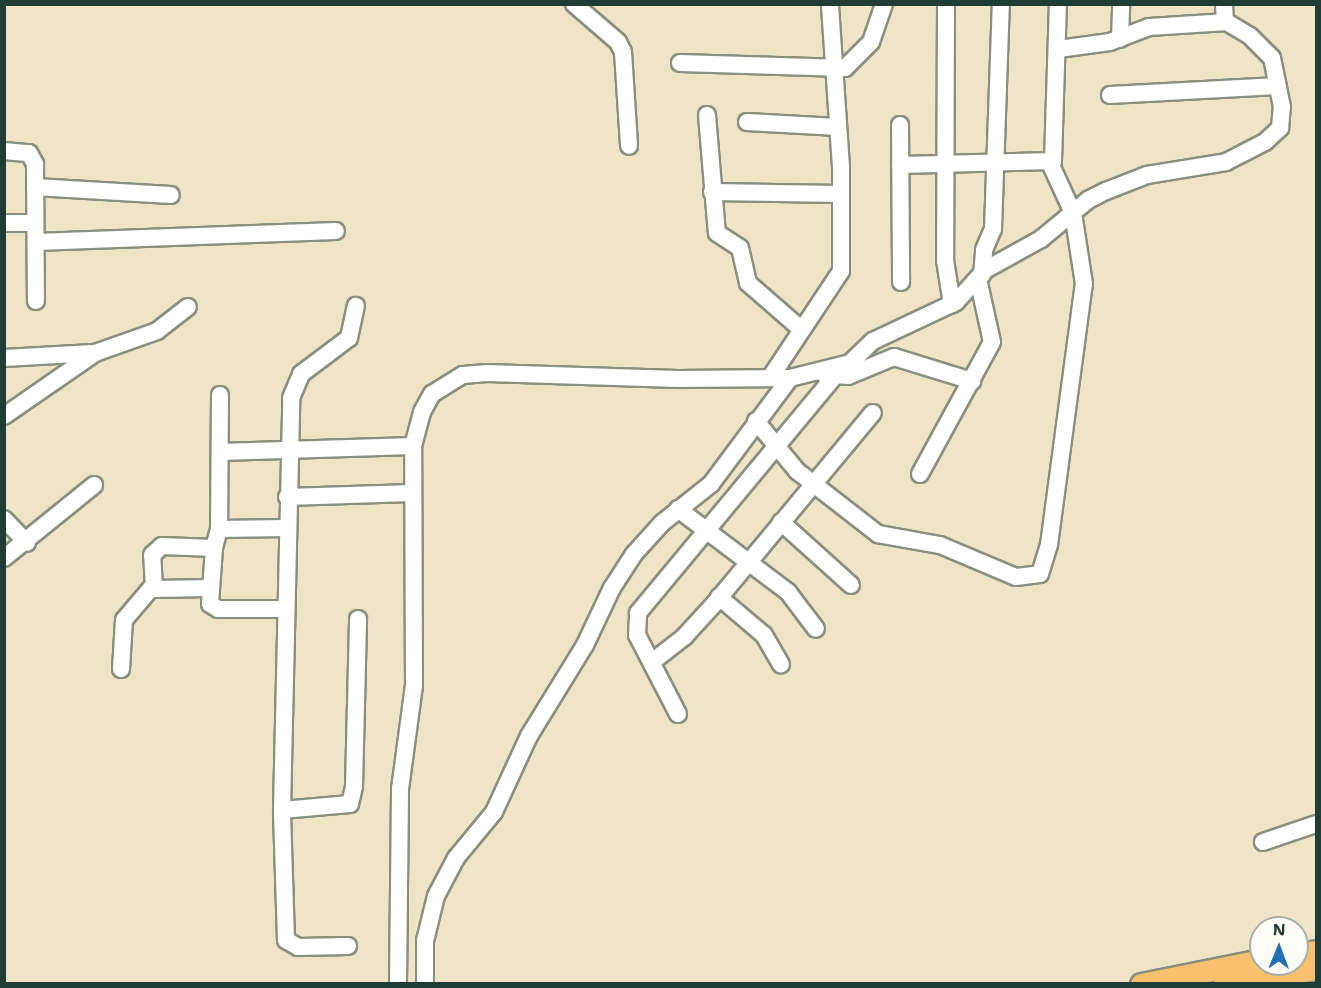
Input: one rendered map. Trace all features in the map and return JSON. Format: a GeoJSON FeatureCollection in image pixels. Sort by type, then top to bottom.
{"type":"FeatureCollection","features":[{"type":"Feature","properties":{"kind":"main road"},"geometry":{"type":"LineString","coordinates":[[1141,984],[1249,963]]}},
{"type":"Feature","properties":{"kind":"main road"},"geometry":{"type":"LineString","coordinates":[[1224,984],[1317,969]]}},
{"type":"Feature","properties":{"kind":"street"},"geometry":{"type":"LineString","coordinates":[[574,4],[618,42],[623,52],[629,146]]}},
{"type":"Feature","properties":{"kind":"street"},"geometry":{"type":"LineString","coordinates":[[770,378],[801,328],[841,271],[841,194],[830,4]]}},
{"type":"Feature","properties":{"kind":"street"},"geometry":{"type":"LineString","coordinates":[[680,63],[834,69],[853,63],[871,42],[884,4]]}},
{"type":"Feature","properties":{"kind":"street"},"geometry":{"type":"LineString","coordinates":[[946,4],[945,260],[952,304]]}},
{"type":"Feature","properties":{"kind":"street"},"geometry":{"type":"LineString","coordinates":[[920,474],[972,381],[993,336],[980,277],[984,250],[993,229],[1001,4]]}},
{"type":"Feature","properties":{"kind":"street"},"geometry":{"type":"LineString","coordinates":[[1050,164],[1054,158],[1058,4]]}},
{"type":"Feature","properties":{"kind":"street"},"geometry":{"type":"LineString","coordinates":[[1120,39],[1121,4]]}},
{"type":"Feature","properties":{"kind":"street"},"geometry":{"type":"LineString","coordinates":[[398,984],[400,789],[414,677],[413,446],[422,412],[432,394],[463,375],[790,378],[850,363],[873,341],[952,304],[1003,258],[1041,239],[1088,200],[1126,182],[1226,162],[1265,142],[1280,128],[1278,86],[1272,58],[1224,13],[1149,27],[1120,39],[1058,49]]}},
{"type":"Feature","properties":{"kind":"street"},"geometry":{"type":"LineString","coordinates":[[1110,95],[1278,86]]}},
{"type":"Feature","properties":{"kind":"street"},"geometry":{"type":"LineString","coordinates":[[707,115],[716,229],[740,248],[748,283],[801,328]]}},
{"type":"Feature","properties":{"kind":"street"},"geometry":{"type":"LineString","coordinates":[[747,123],[838,127]]}},
{"type":"Feature","properties":{"kind":"street"},"geometry":{"type":"LineString","coordinates":[[900,125],[901,282]]}},
{"type":"Feature","properties":{"kind":"street"},"geometry":{"type":"LineString","coordinates":[[4,151],[20,151],[33,158],[36,301]]}},
{"type":"Feature","properties":{"kind":"street"},"geometry":{"type":"LineString","coordinates":[[900,165],[1050,164]]}},
{"type":"Feature","properties":{"kind":"street"},"geometry":{"type":"LineString","coordinates":[[756,421],[777,443],[797,471],[886,538],[940,545],[1016,577],[1040,574],[1049,545],[1082,322],[1084,268],[1073,213],[1050,164]]}},
{"type":"Feature","properties":{"kind":"street"},"geometry":{"type":"LineString","coordinates":[[35,187],[171,195]]}},
{"type":"Feature","properties":{"kind":"street"},"geometry":{"type":"LineString","coordinates":[[712,192],[841,194]]}},
{"type":"Feature","properties":{"kind":"street"},"geometry":{"type":"LineString","coordinates":[[4,223],[35,223]]}},
{"type":"Feature","properties":{"kind":"street"},"geometry":{"type":"LineString","coordinates":[[36,242],[336,231]]}},
{"type":"Feature","properties":{"kind":"street"},"geometry":{"type":"LineString","coordinates":[[348,946],[298,947],[286,940],[282,810],[287,497],[291,398],[296,383],[319,358],[349,338],[356,306]]}},
{"type":"Feature","properties":{"kind":"street"},"geometry":{"type":"LineString","coordinates":[[4,416],[95,353],[157,331],[188,307]]}},
{"type":"Feature","properties":{"kind":"street"},"geometry":{"type":"LineString","coordinates":[[4,358],[95,353]]}},
{"type":"Feature","properties":{"kind":"street"},"geometry":{"type":"LineString","coordinates":[[813,372],[834,377],[848,376],[894,357],[972,381]]}},
{"type":"Feature","properties":{"kind":"street"},"geometry":{"type":"LineString","coordinates":[[678,714],[637,635],[635,619],[777,443],[834,377]]}},
{"type":"Feature","properties":{"kind":"street"},"geometry":{"type":"LineString","coordinates":[[425,984],[429,920],[446,875],[494,812],[529,736],[585,645],[612,588],[634,555],[678,509],[711,484],[790,378]]}},
{"type":"Feature","properties":{"kind":"street"},"geometry":{"type":"LineString","coordinates":[[220,395],[219,529],[214,548],[210,604],[218,609],[286,609]]}},
{"type":"Feature","properties":{"kind":"street"},"geometry":{"type":"LineString","coordinates":[[652,662],[684,637],[873,413]]}},
{"type":"Feature","properties":{"kind":"street"},"geometry":{"type":"LineString","coordinates":[[220,452],[413,446]]}},
{"type":"Feature","properties":{"kind":"street"},"geometry":{"type":"LineString","coordinates":[[4,558],[27,543],[94,485]]}},
{"type":"Feature","properties":{"kind":"street"},"geometry":{"type":"LineString","coordinates":[[287,497],[412,493]]}},
{"type":"Feature","properties":{"kind":"street"},"geometry":{"type":"LineString","coordinates":[[678,509],[798,602],[816,629]]}},
{"type":"Feature","properties":{"kind":"street"},"geometry":{"type":"LineString","coordinates":[[4,519],[27,543]]}},
{"type":"Feature","properties":{"kind":"street"},"geometry":{"type":"LineString","coordinates":[[781,522],[851,585]]}},
{"type":"Feature","properties":{"kind":"street"},"geometry":{"type":"LineString","coordinates":[[219,529],[287,528]]}},
{"type":"Feature","properties":{"kind":"street"},"geometry":{"type":"LineString","coordinates":[[121,669],[124,620],[152,587],[152,555],[158,548],[214,548]]}},
{"type":"Feature","properties":{"kind":"street"},"geometry":{"type":"LineString","coordinates":[[152,587],[210,588]]}},
{"type":"Feature","properties":{"kind":"street"},"geometry":{"type":"LineString","coordinates":[[719,597],[764,635],[781,665]]}},
{"type":"Feature","properties":{"kind":"street"},"geometry":{"type":"LineString","coordinates":[[282,810],[350,804],[354,786],[358,619]]}},
{"type":"Feature","properties":{"kind":"street"},"geometry":{"type":"LineString","coordinates":[[1263,842],[1317,824]]}}]}
